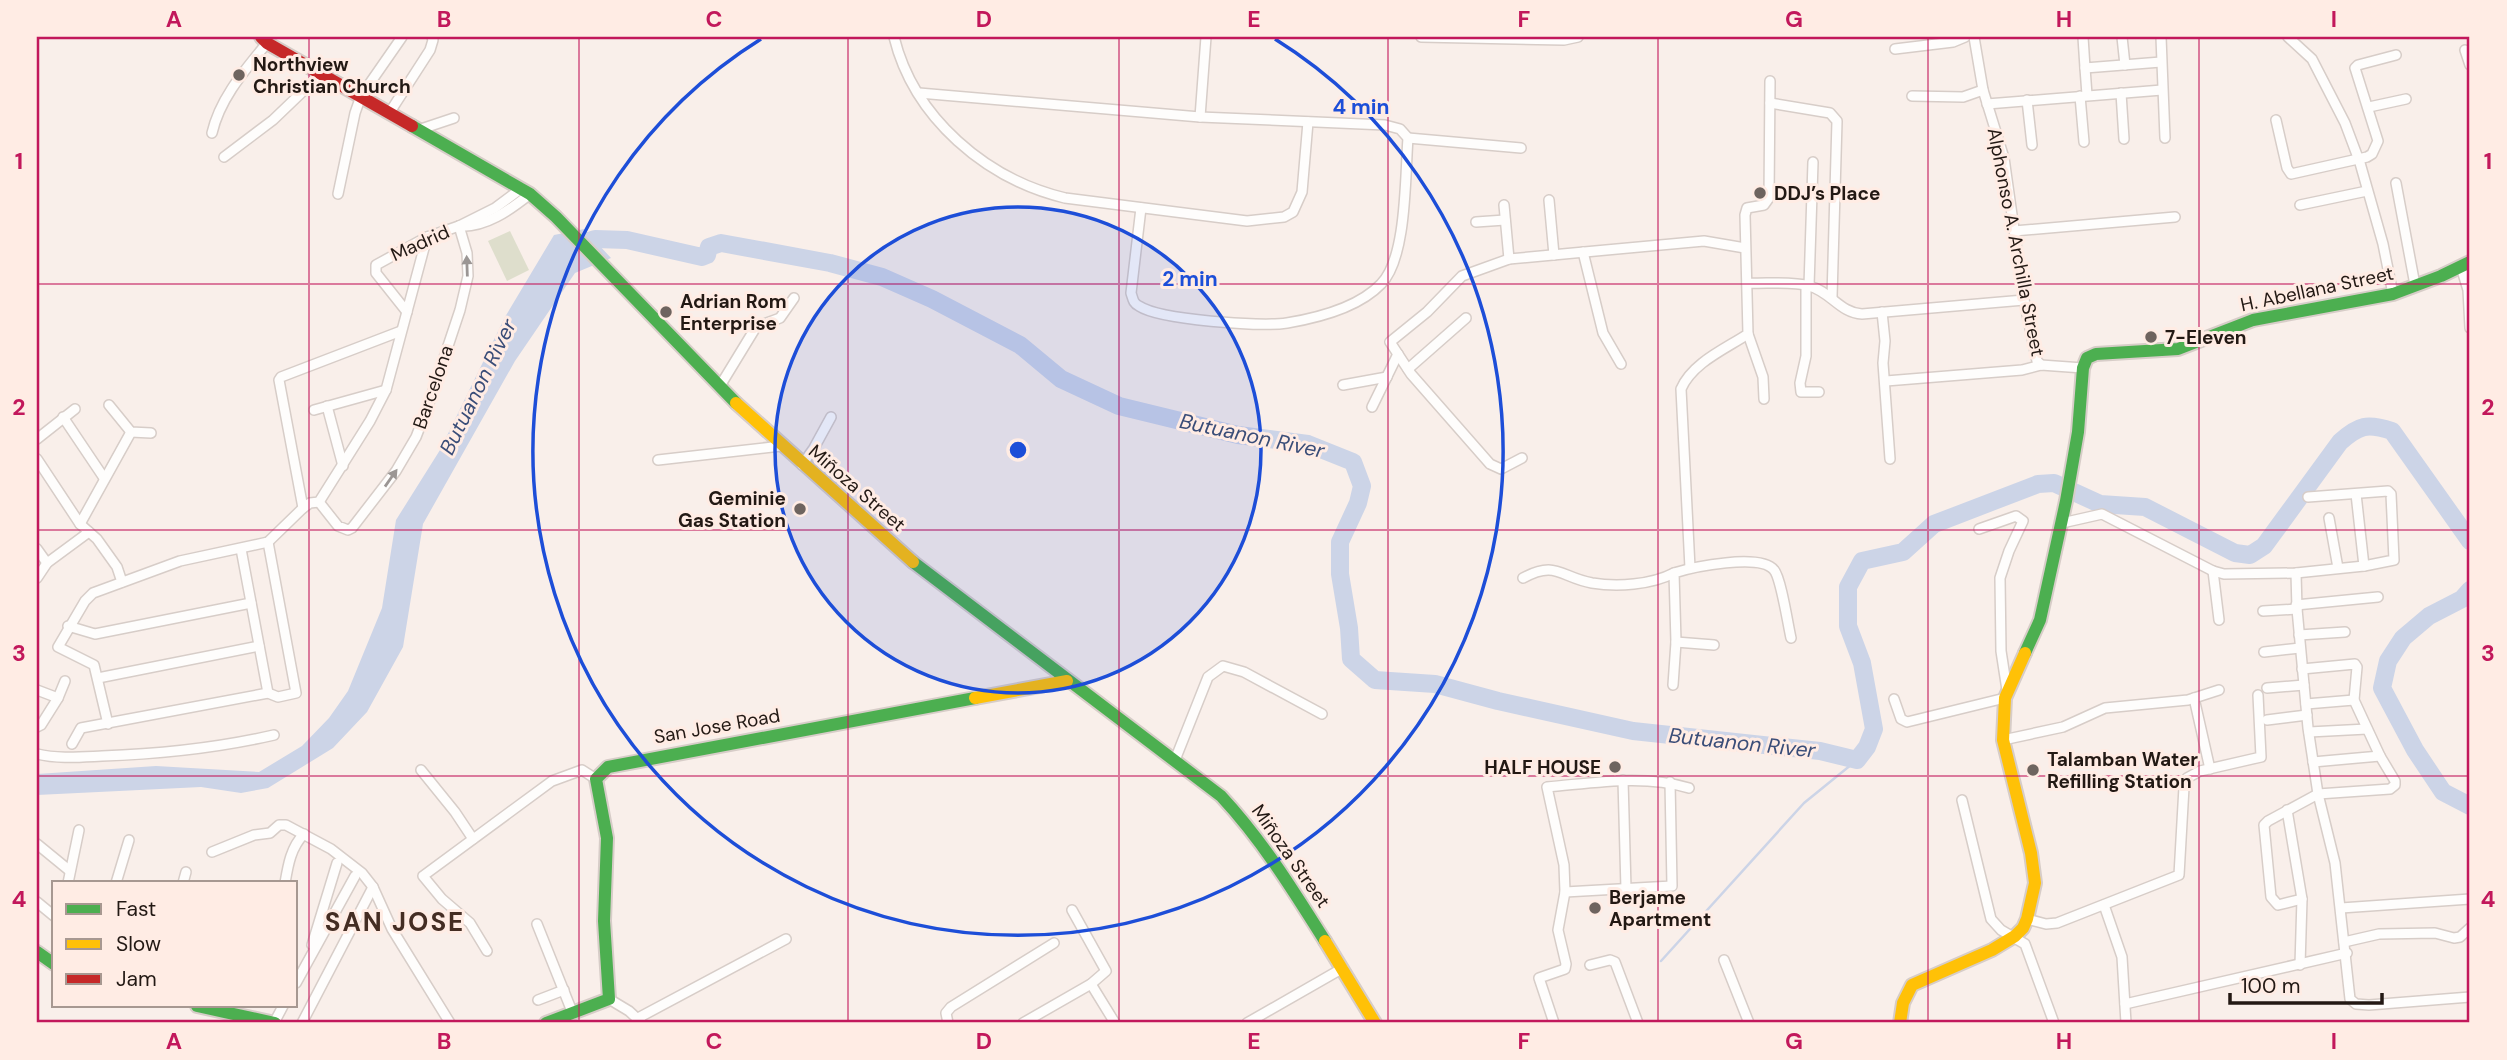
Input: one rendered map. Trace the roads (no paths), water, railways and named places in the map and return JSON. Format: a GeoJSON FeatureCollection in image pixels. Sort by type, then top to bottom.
{"type":"FeatureCollection","features":[{"type":"Feature","properties":{"kind":"main road","name":"Miñoza Street"},"geometry":{"type":"LineString","coordinates":[[264,40],[526,191],[556,217],[781,446],[906,556],[1221,796],[1251,829],[1282,871],[1375,1023]]}},
{"type":"Feature","properties":{"kind":"main road","name":"H. Abellana Street"},"geometry":{"type":"LineString","coordinates":[[2085,363],[2096,354],[2178,349],[2253,320],[2393,294],[2466,265]]}},
{"type":"Feature","properties":{"kind":"main road"},"geometry":{"type":"LineString","coordinates":[[1900,1023],[1900,1008],[1912,985],[1992,950],[2015,936],[2027,919],[2035,883],[2003,740],[2006,694],[2040,620],[2066,501],[2078,432],[2085,363]]}},
{"type":"Feature","properties":{"kind":"main road","name":"San Jose Road"},"geometry":{"type":"LineString","coordinates":[[596,779],[608,767],[636,760],[1067,681]]}},
{"type":"Feature","properties":{"kind":"main road"},"geometry":{"type":"LineString","coordinates":[[545,1023],[609,999],[604,922],[607,838],[596,779]]}},
{"type":"Feature","properties":{"kind":"main road"},"geometry":{"type":"LineString","coordinates":[[37,953],[52,963]]}},
{"type":"Feature","properties":{"kind":"main road"},"geometry":{"type":"LineString","coordinates":[[207,1007],[249,1011],[274,1023]]}},
{"type":"Feature","properties":{"kind":"street"},"geometry":{"type":"LineString","coordinates":[[338,194],[361,96],[402,37]]}},
{"type":"Feature","properties":{"kind":"street"},"geometry":{"type":"LineString","coordinates":[[390,112],[430,50],[432,37]]}},
{"type":"Feature","properties":{"kind":"street"},"geometry":{"type":"LineString","coordinates":[[894,37],[907,74],[949,133],[964,148],[1013,180],[1040,192],[1065,198],[1247,221],[1284,218],[1293,212],[1302,192],[1308,122]]}},
{"type":"Feature","properties":{"kind":"street"},"geometry":{"type":"LineString","coordinates":[[1200,117],[1206,37]]}},
{"type":"Feature","properties":{"kind":"street"},"geometry":{"type":"LineString","coordinates":[[1421,37],[1564,40],[1578,37]]}},
{"type":"Feature","properties":{"kind":"street"},"geometry":{"type":"LineString","coordinates":[[1895,49],[1953,42],[1965,37]]}},
{"type":"Feature","properties":{"kind":"street","name":"Alphonso A. Archilla Street"},"geometry":{"type":"LineString","coordinates":[[1974,37],[1983,90],[2004,158],[2024,300],[2037,361],[2041,365]]}},
{"type":"Feature","properties":{"kind":"street"},"geometry":{"type":"LineString","coordinates":[[2083,37],[2084,142]]}},
{"type":"Feature","properties":{"kind":"street"},"geometry":{"type":"LineString","coordinates":[[2122,37],[2124,65]]}},
{"type":"Feature","properties":{"kind":"street"},"geometry":{"type":"LineString","coordinates":[[2161,37],[2165,138]]}},
{"type":"Feature","properties":{"kind":"street"},"geometry":{"type":"LineString","coordinates":[[2288,37],[2312,59],[2335,102],[2358,160],[2383,244],[2393,294]]}},
{"type":"Feature","properties":{"kind":"street"},"geometry":{"type":"LineString","coordinates":[[212,133],[215,119],[235,83],[264,40]]}},
{"type":"Feature","properties":{"kind":"street"},"geometry":{"type":"LineString","coordinates":[[2465,50],[2470,65]]}},
{"type":"Feature","properties":{"kind":"street"},"geometry":{"type":"LineString","coordinates":[[2276,120],[2287,168],[2291,174],[2358,160],[2372,154],[2378,141],[2355,68],[2396,55]]}},
{"type":"Feature","properties":{"kind":"street"},"geometry":{"type":"LineString","coordinates":[[2085,68],[2161,62]]}},
{"type":"Feature","properties":{"kind":"street"},"geometry":{"type":"LineString","coordinates":[[223,157],[273,120],[322,73]]}},
{"type":"Feature","properties":{"kind":"street"},"geometry":{"type":"LineString","coordinates":[[1764,399],[1763,377],[1748,334],[1745,248],[1747,208],[1765,205],[1769,198],[1770,81]]}},
{"type":"Feature","properties":{"kind":"street"},"geometry":{"type":"LineString","coordinates":[[1912,96],[1963,97],[1983,90]]}},
{"type":"Feature","properties":{"kind":"street"},"geometry":{"type":"LineString","coordinates":[[1987,104],[2162,90]]}},
{"type":"Feature","properties":{"kind":"street"},"geometry":{"type":"LineString","coordinates":[[919,93],[1200,117],[1385,125],[1400,129],[1408,138],[1521,148]]}},
{"type":"Feature","properties":{"kind":"street"},"geometry":{"type":"LineString","coordinates":[[2121,93],[2124,139]]}},
{"type":"Feature","properties":{"kind":"street"},"geometry":{"type":"LineString","coordinates":[[2368,107],[2406,99]]}},
{"type":"Feature","properties":{"kind":"street"},"geometry":{"type":"LineString","coordinates":[[2027,100],[2032,145]]}},
{"type":"Feature","properties":{"kind":"street"},"geometry":{"type":"LineString","coordinates":[[1770,103],[1830,113],[1837,121],[1832,297]]}},
{"type":"Feature","properties":{"kind":"street"},"geometry":{"type":"LineString","coordinates":[[421,130],[434,123],[454,118]]}},
{"type":"Feature","properties":{"kind":"street"},"geometry":{"type":"LineString","coordinates":[[1141,208],[1131,293],[1134,302],[1141,308],[1226,323],[1270,325],[1307,319],[1367,295],[1381,284],[1390,272],[1400,233],[1408,138]]}},
{"type":"Feature","properties":{"kind":"street"},"geometry":{"type":"LineString","coordinates":[[1813,162],[1806,356],[1800,383],[1801,393],[1819,392]]}},
{"type":"Feature","properties":{"kind":"street"},"geometry":{"type":"LineString","coordinates":[[2396,183],[2415,285]]}},
{"type":"Feature","properties":{"kind":"street","name":"Madrid"},"geometry":{"type":"LineString","coordinates":[[407,312],[376,273],[376,265],[427,237],[459,226],[470,227],[498,216],[526,191]]}},
{"type":"Feature","properties":{"kind":"street"},"geometry":{"type":"LineString","coordinates":[[2300,205],[2367,191]]}},
{"type":"Feature","properties":{"kind":"street"},"geometry":{"type":"LineString","coordinates":[[1549,201],[1553,255]]}},
{"type":"Feature","properties":{"kind":"street"},"geometry":{"type":"LineString","coordinates":[[1504,205],[1509,259]]}},
{"type":"Feature","properties":{"kind":"street"},"geometry":{"type":"LineString","coordinates":[[2014,231],[2175,217]]}},
{"type":"Feature","properties":{"kind":"street"},"geometry":{"type":"LineString","coordinates":[[1476,222],[1505,220]]}},
{"type":"Feature","properties":{"kind":"street","name":"Barcelona"},"geometry":{"type":"LineString","coordinates":[[319,502],[338,526],[348,530],[357,525],[396,471],[415,437],[460,310],[468,276],[467,253],[459,226]]}},
{"type":"Feature","properties":{"kind":"street"},"geometry":{"type":"LineString","coordinates":[[108,724],[93,664],[58,647],[68,626],[93,593],[180,561],[268,542],[290,524],[303,508],[310,503],[319,502],[343,466],[386,390],[427,237]]}},
{"type":"Feature","properties":{"kind":"street"},"geometry":{"type":"LineString","coordinates":[[1522,458],[1501,469],[1490,464],[1408,369],[1390,342],[1427,312],[1462,276],[1509,259],[1703,242],[1745,248]]}},
{"type":"Feature","properties":{"kind":"street"},"geometry":{"type":"LineString","coordinates":[[1583,252],[1603,333],[1621,364]]}},
{"type":"Feature","properties":{"kind":"street"},"geometry":{"type":"LineString","coordinates":[[2466,265],[2470,328]]}},
{"type":"Feature","properties":{"kind":"street"},"geometry":{"type":"LineString","coordinates":[[1746,284],[1808,286],[1832,297],[1849,312],[1862,314],[2024,300]]}},
{"type":"Feature","properties":{"kind":"street"},"geometry":{"type":"LineString","coordinates":[[720,386],[756,327],[775,322],[794,298]]}},
{"type":"Feature","properties":{"kind":"street"},"geometry":{"type":"LineString","coordinates":[[1882,312],[1890,459]]}},
{"type":"Feature","properties":{"kind":"street"},"geometry":{"type":"LineString","coordinates":[[1408,369],[1466,318]]}},
{"type":"Feature","properties":{"kind":"street"},"geometry":{"type":"LineString","coordinates":[[303,508],[279,380],[401,331]]}},
{"type":"Feature","properties":{"kind":"street"},"geometry":{"type":"LineString","coordinates":[[1690,568],[1681,389],[1686,377],[1697,367],[1748,334]]}},
{"type":"Feature","properties":{"kind":"street"},"geometry":{"type":"LineString","coordinates":[[1373,407],[1398,354]]}},
{"type":"Feature","properties":{"kind":"street"},"geometry":{"type":"LineString","coordinates":[[1886,381],[2085,363]]}},
{"type":"Feature","properties":{"kind":"street"},"geometry":{"type":"LineString","coordinates":[[1343,385],[1387,377]]}},
{"type":"Feature","properties":{"kind":"street"},"geometry":{"type":"LineString","coordinates":[[314,410],[386,390]]}},
{"type":"Feature","properties":{"kind":"street"},"geometry":{"type":"LineString","coordinates":[[108,405],[131,432],[151,433]]}},
{"type":"Feature","properties":{"kind":"street"},"geometry":{"type":"LineString","coordinates":[[327,406],[343,466]]}},
{"type":"Feature","properties":{"kind":"street"},"geometry":{"type":"LineString","coordinates":[[37,439],[75,409]]}},
{"type":"Feature","properties":{"kind":"street"},"geometry":{"type":"LineString","coordinates":[[802,464],[831,417]]}},
{"type":"Feature","properties":{"kind":"street"},"geometry":{"type":"LineString","coordinates":[[63,418],[104,478]]}},
{"type":"Feature","properties":{"kind":"street"},"geometry":{"type":"LineString","coordinates":[[80,524],[131,432]]}},
{"type":"Feature","properties":{"kind":"street"},"geometry":{"type":"LineString","coordinates":[[658,460],[781,446]]}},
{"type":"Feature","properties":{"kind":"street"},"geometry":{"type":"LineString","coordinates":[[37,459],[80,524],[97,539],[117,567],[122,582]]}},
{"type":"Feature","properties":{"kind":"street"},"geometry":{"type":"LineString","coordinates":[[2062,523],[2102,514],[2213,571],[2242,575],[2296,573],[2394,560],[2391,494],[2386,491],[2308,496]]}},
{"type":"Feature","properties":{"kind":"street"},"geometry":{"type":"LineString","coordinates":[[2356,494],[2364,566]]}},
{"type":"Feature","properties":{"kind":"street"},"geometry":{"type":"LineString","coordinates":[[1894,699],[1901,719],[1908,722],[2006,694],[2001,651],[2000,578],[2008,551],[2023,521],[2015,516],[1979,529]]}},
{"type":"Feature","properties":{"kind":"street"},"geometry":{"type":"LineString","coordinates":[[2329,518],[2338,568]]}},
{"type":"Feature","properties":{"kind":"street"},"geometry":{"type":"LineString","coordinates":[[37,578],[47,563],[89,532]]}},
{"type":"Feature","properties":{"kind":"street"},"geometry":{"type":"LineString","coordinates":[[72,744],[81,728],[268,693],[278,697],[293,694],[297,690],[268,542]]}},
{"type":"Feature","properties":{"kind":"street"},"geometry":{"type":"LineString","coordinates":[[37,549],[47,563]]}},
{"type":"Feature","properties":{"kind":"street"},"geometry":{"type":"LineString","coordinates":[[240,549],[268,693]]}},
{"type":"Feature","properties":{"kind":"street"},"geometry":{"type":"LineString","coordinates":[[1523,578],[1542,569],[1593,583],[1619,584],[1661,579],[1690,568],[1747,562],[1768,564],[1776,572],[1791,638]]}},
{"type":"Feature","properties":{"kind":"street"},"geometry":{"type":"LineString","coordinates":[[2213,571],[2219,620]]}},
{"type":"Feature","properties":{"kind":"street"},"geometry":{"type":"LineString","coordinates":[[1673,685],[1676,642],[1674,573]]}},
{"type":"Feature","properties":{"kind":"street"},"geometry":{"type":"LineString","coordinates":[[2296,573],[2296,607],[2309,732],[2318,794],[2335,863],[2347,953],[2349,996],[2356,1004],[2370,1005],[2470,997]]}},
{"type":"Feature","properties":{"kind":"street"},"geometry":{"type":"LineString","coordinates":[[2263,611],[2378,597]]}},
{"type":"Feature","properties":{"kind":"street"},"geometry":{"type":"LineString","coordinates":[[68,626],[95,634],[251,603]]}},
{"type":"Feature","properties":{"kind":"street"},"geometry":{"type":"LineString","coordinates":[[2299,635],[2345,632]]}},
{"type":"Feature","properties":{"kind":"street"},"geometry":{"type":"LineString","coordinates":[[1676,642],[1714,645]]}},
{"type":"Feature","properties":{"kind":"street"},"geometry":{"type":"LineString","coordinates":[[98,678],[259,646]]}},
{"type":"Feature","properties":{"kind":"street"},"geometry":{"type":"LineString","coordinates":[[2264,652],[2301,648]]}},
{"type":"Feature","properties":{"kind":"street"},"geometry":{"type":"LineString","coordinates":[[2302,669],[2355,664],[2354,701],[2380,756],[2395,780],[2395,785],[2390,789],[2318,794],[2264,825],[2271,897],[2278,905],[2302,899]]}},
{"type":"Feature","properties":{"kind":"street"},"geometry":{"type":"LineString","coordinates":[[1175,760],[1208,677],[1223,666],[1244,672],[1322,714]]}},
{"type":"Feature","properties":{"kind":"street"},"geometry":{"type":"LineString","coordinates":[[37,727],[58,698],[65,681]]}},
{"type":"Feature","properties":{"kind":"street"},"geometry":{"type":"LineString","coordinates":[[2267,688],[2304,685]]}},
{"type":"Feature","properties":{"kind":"street"},"geometry":{"type":"LineString","coordinates":[[37,690],[58,698]]}},
{"type":"Feature","properties":{"kind":"street"},"geometry":{"type":"LineString","coordinates":[[2003,740],[2063,727],[2105,708],[2194,698],[2220,690]]}},
{"type":"Feature","properties":{"kind":"street"},"geometry":{"type":"LineString","coordinates":[[2027,919],[2046,924],[2057,923],[2179,875],[2184,787],[2187,778],[2210,769],[2261,757],[2258,695]]}},
{"type":"Feature","properties":{"kind":"street"},"geometry":{"type":"LineString","coordinates":[[2194,698],[2210,769]]}},
{"type":"Feature","properties":{"kind":"street"},"geometry":{"type":"LineString","coordinates":[[2306,704],[2354,701]]}},
{"type":"Feature","properties":{"kind":"street"},"geometry":{"type":"LineString","coordinates":[[2267,720],[2307,715]]}},
{"type":"Feature","properties":{"kind":"street"},"geometry":{"type":"LineString","coordinates":[[2309,732],[2367,729]]}},
{"type":"Feature","properties":{"kind":"street"},"geometry":{"type":"LineString","coordinates":[[37,754],[77,757],[140,754],[237,743],[274,735]]}},
{"type":"Feature","properties":{"kind":"street"},"geometry":{"type":"LineString","coordinates":[[2314,762],[2380,756]]}},
{"type":"Feature","properties":{"kind":"street"},"geometry":{"type":"LineString","coordinates":[[421,770],[473,839]]}},
{"type":"Feature","properties":{"kind":"street"},"geometry":{"type":"LineString","coordinates":[[487,951],[470,923],[442,899],[424,876],[551,781],[582,770],[596,779]]}},
{"type":"Feature","properties":{"kind":"street"},"geometry":{"type":"LineString","coordinates":[[1623,780],[1626,889]]}},
{"type":"Feature","properties":{"kind":"street"},"geometry":{"type":"LineString","coordinates":[[1554,1023],[1539,978],[1564,969],[1566,964],[1558,930],[1565,892],[1564,865],[1547,787],[1623,780],[1670,782],[1689,788]]}},
{"type":"Feature","properties":{"kind":"street"},"geometry":{"type":"LineString","coordinates":[[1565,892],[1672,886],[1670,782]]}},
{"type":"Feature","properties":{"kind":"street"},"geometry":{"type":"LineString","coordinates":[[1962,800],[1991,919],[2001,930],[2025,943],[2054,1023]]}},
{"type":"Feature","properties":{"kind":"street"},"geometry":{"type":"LineString","coordinates":[[2287,810],[2302,899],[2300,965]]}},
{"type":"Feature","properties":{"kind":"street"},"geometry":{"type":"LineString","coordinates":[[212,852],[254,835],[270,833],[282,824],[331,849],[373,887],[392,929],[450,1023]]}},
{"type":"Feature","properties":{"kind":"street"},"geometry":{"type":"LineString","coordinates":[[68,881],[79,830]]}},
{"type":"Feature","properties":{"kind":"street"},"geometry":{"type":"LineString","coordinates":[[285,881],[289,861],[297,841],[304,834]]}},
{"type":"Feature","properties":{"kind":"street"},"geometry":{"type":"LineString","coordinates":[[117,881],[129,840]]}},
{"type":"Feature","properties":{"kind":"street"},"geometry":{"type":"LineString","coordinates":[[37,844],[70,871]]}},
{"type":"Feature","properties":{"kind":"street"},"geometry":{"type":"LineString","coordinates":[[306,964],[337,863]]}},
{"type":"Feature","properties":{"kind":"street"},"geometry":{"type":"LineString","coordinates":[[184,881],[186,872]]}},
{"type":"Feature","properties":{"kind":"street"},"geometry":{"type":"LineString","coordinates":[[298,979],[355,876]]}},
{"type":"Feature","properties":{"kind":"street"},"geometry":{"type":"LineString","coordinates":[[330,884],[345,894]]}},
{"type":"Feature","properties":{"kind":"street"},"geometry":{"type":"LineString","coordinates":[[302,1023],[373,887]]}},
{"type":"Feature","properties":{"kind":"street"},"geometry":{"type":"LineString","coordinates":[[2341,908],[2470,899]]}},
{"type":"Feature","properties":{"kind":"street"},"geometry":{"type":"LineString","coordinates":[[37,902],[52,914]]}},
{"type":"Feature","properties":{"kind":"street"},"geometry":{"type":"LineString","coordinates":[[2104,905],[2122,957],[2126,1023]]}},
{"type":"Feature","properties":{"kind":"street"},"geometry":{"type":"LineString","coordinates":[[1023,1023],[1091,984],[1106,971],[1072,910]]}},
{"type":"Feature","properties":{"kind":"street"},"geometry":{"type":"LineString","coordinates":[[537,923],[573,1014]]}},
{"type":"Feature","properties":{"kind":"street"},"geometry":{"type":"LineString","coordinates":[[2344,942],[2379,934],[2435,933],[2454,938],[2460,937],[2470,928]]}},
{"type":"Feature","properties":{"kind":"street"},"geometry":{"type":"LineString","coordinates":[[609,999],[640,1021],[786,939]]}},
{"type":"Feature","properties":{"kind":"street"},"geometry":{"type":"LineString","coordinates":[[947,1018],[951,1007],[1055,943]]}},
{"type":"Feature","properties":{"kind":"street"},"geometry":{"type":"LineString","coordinates":[[2125,1003],[2347,953]]}},
{"type":"Feature","properties":{"kind":"street"},"geometry":{"type":"LineString","coordinates":[[1590,965],[1610,960],[1615,962],[1638,1023]]}},
{"type":"Feature","properties":{"kind":"street"},"geometry":{"type":"LineString","coordinates":[[1724,960],[1749,1023]]}},
{"type":"Feature","properties":{"kind":"street"},"geometry":{"type":"LineString","coordinates":[[1247,1023],[1343,968]]}},
{"type":"Feature","properties":{"kind":"street"},"geometry":{"type":"LineString","coordinates":[[1091,984],[1115,1023]]}},
{"type":"Feature","properties":{"kind":"street"},"geometry":{"type":"LineString","coordinates":[[538,1000],[564,990]]}},
{"type":"Feature","properties":{"kind":"street"},"geometry":{"type":"LineString","coordinates":[[274,1023],[282,1007]]}},
{"type":"Feature","properties":{"kind":"water"},"geometry":{"type":"Polygon","coordinates":[[[584,229],[611,258],[575,273],[515,361],[423,524],[403,647],[367,712],[333,748],[268,788],[241,793],[201,787],[37,795],[37,774],[156,766],[259,772],[302,746],[329,718],[348,691],[382,608],[396,520],[440,450],[505,317],[554,235],[584,229]]]}},
{"type":"Feature","properties":{"kind":"waterway","name":"Butuanon River"},"geometry":{"type":"LineString","coordinates":[[573,246],[595,239],[627,240],[702,257],[707,255],[709,247],[721,243],[830,263],[882,277],[932,299],[1020,345],[1061,379],[1119,406],[1238,435],[1308,444],[1353,462],[1362,486],[1358,503],[1340,542],[1340,574],[1351,659],[1375,680],[1435,684],[1633,731],[1820,751],[1857,760],[1867,747],[1874,729],[1862,663],[1848,626],[1848,587],[1862,561],[1903,552],[1934,524],[2038,484],[2054,483],[2100,504],[2145,507],[2235,553],[2250,555],[2264,546],[2340,442],[2358,429],[2370,426],[2392,431],[2470,541]]}},
{"type":"Feature","properties":{"kind":"waterway","name":"Butuanon River"},"geometry":{"type":"LineString","coordinates":[[2470,590],[2462,599],[2429,616],[2403,638],[2388,661],[2382,688],[2415,750],[2443,792],[2470,806]]}},
{"type":"Feature","properties":{"kind":"waterway"},"geometry":{"type":"LineString","coordinates":[[1661,961],[1804,803],[1857,760]]}},
{"type":"Feature","properties":{"kind":"place","name":"Northview Christian Church"},"geometry":{"type":"Point","coordinates":[239,75]}},
{"type":"Feature","properties":{"kind":"place","name":"DDJ’s Place"},"geometry":{"type":"Point","coordinates":[1760,193]}},
{"type":"Feature","properties":{"kind":"place","name":"Adrian Rom Enterprise"},"geometry":{"type":"Point","coordinates":[666,312]}},
{"type":"Feature","properties":{"kind":"place","name":"7-Eleven"},"geometry":{"type":"Point","coordinates":[2151,337]}},
{"type":"Feature","properties":{"kind":"place","name":"Geminie Gas Station"},"geometry":{"type":"Point","coordinates":[800,509]}},
{"type":"Feature","properties":{"kind":"place","name":"HALF HOUSE"},"geometry":{"type":"Point","coordinates":[1615,767]}},
{"type":"Feature","properties":{"kind":"place","name":"Talamban Water Refilling Station"},"geometry":{"type":"Point","coordinates":[2033,770]}},
{"type":"Feature","properties":{"kind":"place","name":"Berjame Apartment"},"geometry":{"type":"Point","coordinates":[1595,908]}},
{"type":"Feature","properties":{"kind":"district","name":"SAN JOSE"},"geometry":{"type":"Point","coordinates":[395,922]}}]}
